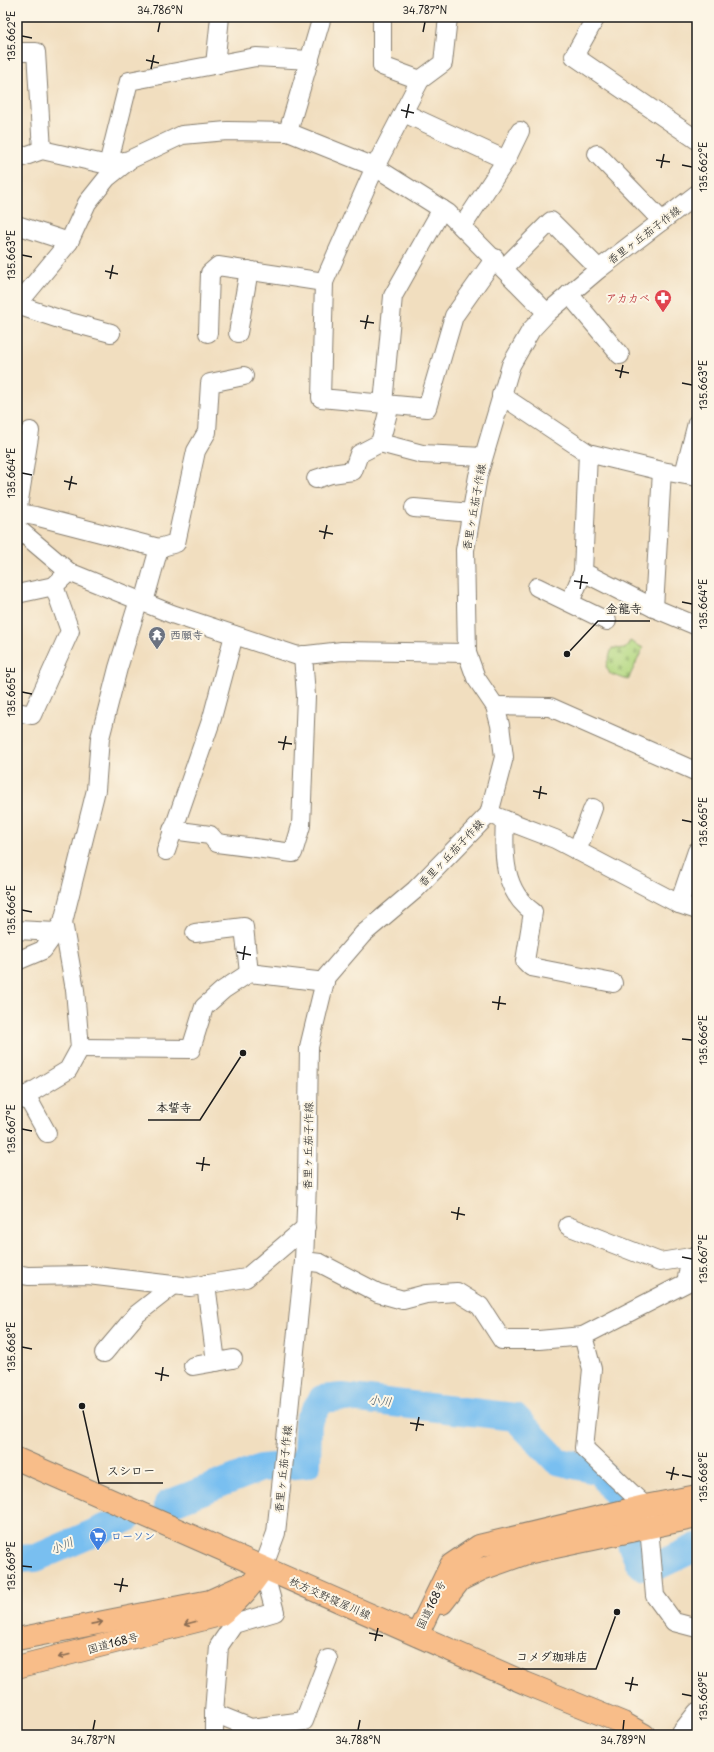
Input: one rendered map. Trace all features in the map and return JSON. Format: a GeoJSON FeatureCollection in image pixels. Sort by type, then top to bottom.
{"type":"FeatureCollection","features":[{"type":"Feature","properties":{"kind":"main road","name":"枚方交野寝屋川線"},"geometry":{"type":"LineString","coordinates":[[17,1460],[220,1547],[263,1568],[525,1683],[623,1723],[644,1735]]}},
{"type":"Feature","properties":{"kind":"main road","name":"国道168号"},"geometry":{"type":"LineString","coordinates":[[417,1635],[451,1565],[479,1546],[645,1506],[697,1496]]}},
{"type":"Feature","properties":{"kind":"main road","name":"国道168号"},"geometry":{"type":"LineString","coordinates":[[417,1635],[460,1580],[482,1569],[527,1553],[697,1517]]}},
{"type":"Feature","properties":{"kind":"main road","name":"国道168号"},"geometry":{"type":"LineString","coordinates":[[17,1667],[220,1615],[235,1604],[248,1590],[263,1568]]}},
{"type":"Feature","properties":{"kind":"main road","name":"国道168号"},"geometry":{"type":"LineString","coordinates":[[17,1638],[210,1601],[243,1585],[263,1568]]}},
{"type":"Feature","properties":{"kind":"street"},"geometry":{"type":"LineString","coordinates":[[215,65],[220,17]]}},
{"type":"Feature","properties":{"kind":"street"},"geometry":{"type":"LineString","coordinates":[[288,132],[322,17]]}},
{"type":"Feature","properties":{"kind":"street"},"geometry":{"type":"LineString","coordinates":[[382,17],[382,66],[420,80]]}},
{"type":"Feature","properties":{"kind":"street"},"geometry":{"type":"LineString","coordinates":[[448,17],[443,63],[420,80],[375,167],[324,282],[321,398],[427,408],[454,316],[500,264],[552,221],[599,269]]}},
{"type":"Feature","properties":{"kind":"street"},"geometry":{"type":"LineString","coordinates":[[596,17],[574,56],[697,140]]}},
{"type":"Feature","properties":{"kind":"street"},"geometry":{"type":"LineString","coordinates":[[17,52],[36,52],[42,150]]}},
{"type":"Feature","properties":{"kind":"street"},"geometry":{"type":"LineString","coordinates":[[108,165],[129,81],[256,57],[310,60]]}},
{"type":"Feature","properties":{"kind":"street"},"geometry":{"type":"LineString","coordinates":[[404,113],[506,160]]}},
{"type":"Feature","properties":{"kind":"street"},"geometry":{"type":"LineString","coordinates":[[17,159],[42,150],[108,165],[129,160],[182,135],[227,131],[288,132],[375,167],[442,209],[500,264],[547,313]]}},
{"type":"Feature","properties":{"kind":"street"},"geometry":{"type":"LineString","coordinates":[[462,227],[506,160],[520,131]]}},
{"type":"Feature","properties":{"kind":"street"},"geometry":{"type":"LineString","coordinates":[[597,154],[662,221]]}},
{"type":"Feature","properties":{"kind":"street"},"geometry":{"type":"LineString","coordinates":[[111,333],[62,320],[17,305],[69,242],[87,202],[107,178],[129,160]]}},
{"type":"Feature","properties":{"kind":"street","name":"香里ヶ丘茄子作線"},"geometry":{"type":"LineString","coordinates":[[263,1568],[276,1533],[302,1298],[306,1227],[309,1047],[326,976],[363,934],[497,817],[504,757],[500,725],[495,706],[476,678],[467,653],[465,550],[478,476],[501,395],[511,366],[531,330],[547,313],[599,269],[697,194]]}},
{"type":"Feature","properties":{"kind":"street"},"geometry":{"type":"LineString","coordinates":[[380,443],[387,404],[393,296],[442,209]]}},
{"type":"Feature","properties":{"kind":"street"},"geometry":{"type":"LineString","coordinates":[[17,225],[69,242]]}},
{"type":"Feature","properties":{"kind":"street"},"geometry":{"type":"LineString","coordinates":[[208,333],[210,273],[218,266],[324,282]]}},
{"type":"Feature","properties":{"kind":"street"},"geometry":{"type":"LineString","coordinates":[[238,333],[249,270]]}},
{"type":"Feature","properties":{"kind":"street"},"geometry":{"type":"LineString","coordinates":[[569,294],[620,355]]}},
{"type":"Feature","properties":{"kind":"street"},"geometry":{"type":"LineString","coordinates":[[30,431],[17,513],[35,516],[159,548],[176,543],[196,451],[207,432],[210,383],[244,376]]}},
{"type":"Feature","properties":{"kind":"street"},"geometry":{"type":"LineString","coordinates":[[501,395],[588,453],[662,471],[691,476],[697,423]]}},
{"type":"Feature","properties":{"kind":"street"},"geometry":{"type":"LineString","coordinates":[[316,479],[331,474],[353,471],[358,454],[380,443],[422,454],[483,457]]}},
{"type":"Feature","properties":{"kind":"street"},"geometry":{"type":"LineString","coordinates":[[570,602],[583,572],[588,453]]}},
{"type":"Feature","properties":{"kind":"street"},"geometry":{"type":"LineString","coordinates":[[654,608],[662,471]]}},
{"type":"Feature","properties":{"kind":"street"},"geometry":{"type":"LineString","coordinates":[[414,508],[471,513]]}},
{"type":"Feature","properties":{"kind":"street"},"geometry":{"type":"LineString","coordinates":[[17,528],[69,572],[172,614],[298,656],[342,652],[467,653]]}},
{"type":"Feature","properties":{"kind":"street"},"geometry":{"type":"LineString","coordinates":[[17,961],[43,950],[60,927],[96,790],[100,738],[118,668],[159,548]]}},
{"type":"Feature","properties":{"kind":"street"},"geometry":{"type":"LineString","coordinates":[[17,594],[54,586],[69,572]]}},
{"type":"Feature","properties":{"kind":"street"},"geometry":{"type":"LineString","coordinates":[[583,572],[654,608],[697,626]]}},
{"type":"Feature","properties":{"kind":"street"},"geometry":{"type":"LineString","coordinates":[[17,712],[32,715],[70,631],[54,586]]}},
{"type":"Feature","properties":{"kind":"street"},"geometry":{"type":"LineString","coordinates":[[537,587],[608,621]]}},
{"type":"Feature","properties":{"kind":"street"},"geometry":{"type":"LineString","coordinates":[[166,851],[212,718],[234,635]]}},
{"type":"Feature","properties":{"kind":"street"},"geometry":{"type":"LineString","coordinates":[[172,830],[210,835],[217,843],[292,853],[300,826],[306,696],[303,655]]}},
{"type":"Feature","properties":{"kind":"street"},"geometry":{"type":"LineString","coordinates":[[495,706],[550,707],[697,772]]}},
{"type":"Feature","properties":{"kind":"street"},"geometry":{"type":"LineString","coordinates":[[577,851],[593,808]]}},
{"type":"Feature","properties":{"kind":"street"},"geometry":{"type":"LineString","coordinates":[[497,817],[556,839],[679,904],[697,910]]}},
{"type":"Feature","properties":{"kind":"street"},"geometry":{"type":"LineString","coordinates":[[497,817],[504,844],[508,879],[524,906],[533,912],[525,961],[531,967],[613,983]]}},
{"type":"Feature","properties":{"kind":"street"},"geometry":{"type":"LineString","coordinates":[[679,904],[697,851]]}},
{"type":"Feature","properties":{"kind":"street"},"geometry":{"type":"LineString","coordinates":[[17,930],[60,927]]}},
{"type":"Feature","properties":{"kind":"street"},"geometry":{"type":"LineString","coordinates":[[47,1133],[22,1098],[68,1070],[80,1048],[75,990],[60,927]]}},
{"type":"Feature","properties":{"kind":"street"},"geometry":{"type":"LineString","coordinates":[[195,933],[244,927],[249,973]]}},
{"type":"Feature","properties":{"kind":"street"},"geometry":{"type":"LineString","coordinates":[[80,1048],[191,1049],[204,1007],[223,990],[249,973],[325,982]]}},
{"type":"Feature","properties":{"kind":"street"},"geometry":{"type":"LineString","coordinates":[[304,1261],[320,1263],[378,1293],[403,1300],[426,1294],[457,1292],[480,1306],[502,1340],[539,1340],[584,1336],[686,1283],[694,1256],[660,1262],[568,1226]]}},
{"type":"Feature","properties":{"kind":"street"},"geometry":{"type":"LineString","coordinates":[[17,1274],[28,1276],[88,1275],[190,1287],[246,1278],[306,1227]]}},
{"type":"Feature","properties":{"kind":"street"},"geometry":{"type":"LineString","coordinates":[[193,1366],[225,1360],[206,1284]]}},
{"type":"Feature","properties":{"kind":"street"},"geometry":{"type":"LineString","coordinates":[[104,1353],[137,1314],[174,1285]]}},
{"type":"Feature","properties":{"kind":"street"},"geometry":{"type":"LineString","coordinates":[[584,1336],[592,1369],[584,1448],[645,1506],[649,1527],[655,1596],[674,1622],[697,1628]]}},
{"type":"Feature","properties":{"kind":"street"},"geometry":{"type":"LineString","coordinates":[[219,1646],[234,1624],[275,1612],[263,1568]]}},
{"type":"Feature","properties":{"kind":"street"},"geometry":{"type":"LineString","coordinates":[[214,1735],[220,1615]]}},
{"type":"Feature","properties":{"kind":"street"},"geometry":{"type":"LineString","coordinates":[[214,1714],[250,1731],[304,1721],[328,1659]]}},
{"type":"Feature","properties":{"kind":"street"},"geometry":{"type":"LineString","coordinates":[[679,1735],[697,1712]]}},
{"type":"Feature","properties":{"kind":"green space"},"geometry":{"type":"Polygon","coordinates":[[[630,641],[643,648],[628,680],[610,674],[606,666],[612,648],[625,649],[630,641]]]}},
{"type":"Feature","properties":{"kind":"waterway","name":"小川"},"geometry":{"type":"LineString","coordinates":[[168,1504],[261,1468],[307,1464],[308,1421],[322,1399],[342,1397],[515,1417],[557,1461],[599,1471],[618,1497]]}},
{"type":"Feature","properties":{"kind":"waterway","name":"小川"},"geometry":{"type":"LineString","coordinates":[[17,1559],[36,1558],[128,1518]]}},
{"type":"Feature","properties":{"kind":"waterway","name":"小川"},"geometry":{"type":"LineString","coordinates":[[631,1544],[639,1562],[644,1567]]}},
{"type":"Feature","properties":{"kind":"waterway","name":"小川"},"geometry":{"type":"LineString","coordinates":[[659,1565],[697,1547]]}},
{"type":"Feature","properties":{"kind":"place","name":"アカカベ"},"geometry":{"type":"Point","coordinates":[663,313]}},
{"type":"Feature","properties":{"kind":"place","name":"西願寺"},"geometry":{"type":"Point","coordinates":[157,650]}},
{"type":"Feature","properties":{"kind":"place","name":"金龍寺"},"geometry":{"type":"Point","coordinates":[567,654]}},
{"type":"Feature","properties":{"kind":"place","name":"本誓寺"},"geometry":{"type":"Point","coordinates":[243,1053]}},
{"type":"Feature","properties":{"kind":"place","name":"スシロー"},"geometry":{"type":"Point","coordinates":[82,1406]}},
{"type":"Feature","properties":{"kind":"place","name":"ローソン"},"geometry":{"type":"Point","coordinates":[98,1551]}},
{"type":"Feature","properties":{"kind":"place","name":"コメダ珈琲店"},"geometry":{"type":"Point","coordinates":[617,1612]}}]}
